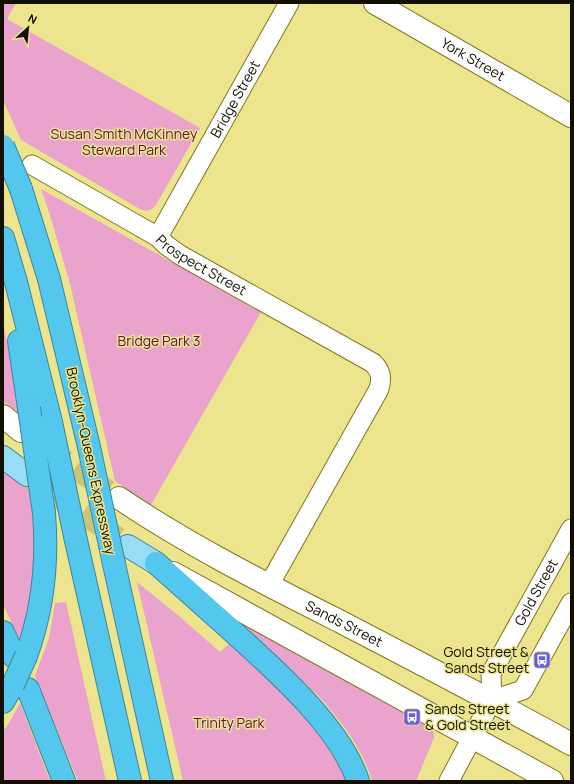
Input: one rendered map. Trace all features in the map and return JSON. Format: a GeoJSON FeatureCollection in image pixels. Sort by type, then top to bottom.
{"type":"FeatureCollection","features":[{"type":"Feature","properties":{"kind":"highway","name":"Brooklyn-Queens Expressway"},"geometry":{"type":"LineString","coordinates":[[3,146],[21,189],[49,279],[89,447],[162,781]]}},
{"type":"Feature","properties":{"kind":"highway"},"geometry":{"type":"LineString","coordinates":[[3,238],[16,282],[51,422],[130,781]]}},
{"type":"Feature","properties":{"kind":"highway"},"geometry":{"type":"LineString","coordinates":[[16,282],[17,322],[21,360],[44,512],[46,537],[42,593],[38,617],[20,657],[15,692],[64,781]]}},
{"type":"Feature","properties":{"kind":"highway"},"geometry":{"type":"LineString","coordinates":[[156,563],[267,663],[294,690],[345,752],[358,781]]}},
{"type":"Feature","properties":{"kind":"highway"},"geometry":{"type":"LineString","coordinates":[[3,632],[20,657]]}},
{"type":"Feature","properties":{"kind":"highway"},"geometry":{"type":"LineString","coordinates":[[156,751],[167,781]]}},
{"type":"Feature","properties":{"kind":"main road","name":"York Street"},"geometry":{"type":"LineString","coordinates":[[375,3],[571,116]]}},
{"type":"Feature","properties":{"kind":"main road"},"geometry":{"type":"LineString","coordinates":[[3,416],[21,431]]}},
{"type":"Feature","properties":{"kind":"main road"},"geometry":{"type":"LineString","coordinates":[[3,458],[27,475]]}},
{"type":"Feature","properties":{"kind":"main road","name":"Sands Street"},"geometry":{"type":"LineString","coordinates":[[119,498],[171,532],[268,585],[492,700],[571,744]]}},
{"type":"Feature","properties":{"kind":"main road"},"geometry":{"type":"LineString","coordinates":[[128,546],[156,563],[552,781]]}},
{"type":"Feature","properties":{"kind":"street","name":"Bridge Street"},"geometry":{"type":"LineString","coordinates":[[158,237],[289,3]]}},
{"type":"Feature","properties":{"kind":"street","name":"Prospect Street"},"geometry":{"type":"LineString","coordinates":[[32,165],[158,237],[180,255],[373,363],[379,369],[381,375],[379,389],[268,585]]}},
{"type":"Feature","properties":{"kind":"street","name":"Gold Street"},"geometry":{"type":"LineString","coordinates":[[450,781],[492,700],[491,674],[571,529]]}},
{"type":"Feature","properties":{"kind":"street"},"geometry":{"type":"LineString","coordinates":[[492,700],[523,690],[571,603]]}},
{"type":"Feature","properties":{"kind":"green space","name":"Susan Smith McKinney Steward Park"},"geometry":{"type":"Polygon","coordinates":[[[3,3],[16,3],[7,19],[200,128],[156,205],[152,209],[146,211],[138,208],[21,140],[3,100],[3,3]]]}},
{"type":"Feature","properties":{"kind":"green space","name":"Bridge Park 3"},"geometry":{"type":"Polygon","coordinates":[[[41,189],[261,312],[151,505],[115,481],[70,284],[41,189]]]}},
{"type":"Feature","properties":{"kind":"green space"},"geometry":{"type":"Polygon","coordinates":[[[3,323],[15,381],[20,414],[3,401],[3,323]]]}},
{"type":"Feature","properties":{"kind":"green space"},"geometry":{"type":"Polygon","coordinates":[[[3,470],[29,487],[32,513],[34,539],[33,578],[29,611],[20,642],[3,604],[3,470]]]}},
{"type":"Feature","properties":{"kind":"green space","name":"Trinity Park"},"geometry":{"type":"Polygon","coordinates":[[[137,582],[220,652],[229,644],[262,673],[312,725],[338,762],[347,781],[183,781],[137,582]]]}},
{"type":"Feature","properties":{"kind":"green space"},"geometry":{"type":"Polygon","coordinates":[[[66,602],[106,781],[78,781],[35,676],[49,638],[55,603],[66,602]]]}},
{"type":"Feature","properties":{"kind":"green space"},"geometry":{"type":"Polygon","coordinates":[[[244,624],[426,722],[433,731],[434,738],[416,781],[372,781],[363,758],[352,737],[337,717],[303,681],[244,627],[244,624]]]}},
{"type":"Feature","properties":{"kind":"green space"},"geometry":{"type":"Polygon","coordinates":[[[20,703],[50,781],[3,781],[3,731],[20,703]]]}},
{"type":"Feature","properties":{"kind":"tunnel"},"geometry":{"type":"LineString","coordinates":[[48,449],[108,491]]}},
{"type":"Feature","properties":{"kind":"tunnel"},"geometry":{"type":"LineString","coordinates":[[28,476],[118,538]]}},
{"type":"Feature","properties":{"kind":"place","name":"Gold Street & Sands Street"},"geometry":{"type":"Point","coordinates":[542,660]}},
{"type":"Feature","properties":{"kind":"place","name":"Sands Street & Gold Street"},"geometry":{"type":"Point","coordinates":[412,717]}}]}
